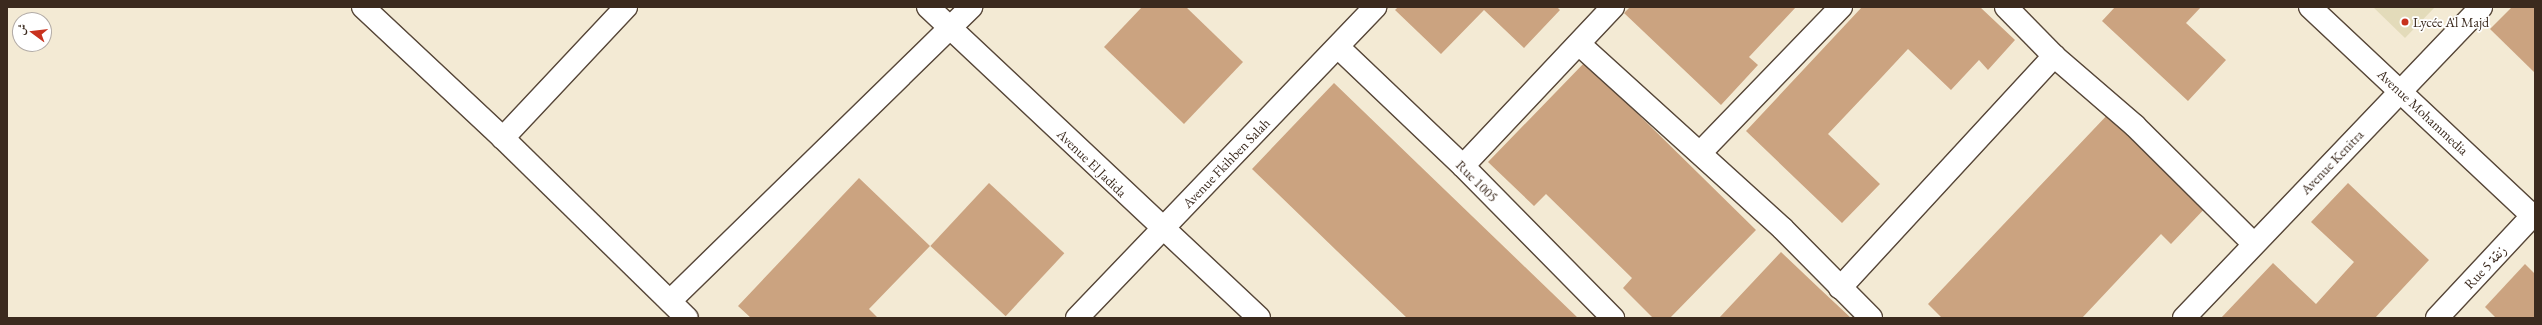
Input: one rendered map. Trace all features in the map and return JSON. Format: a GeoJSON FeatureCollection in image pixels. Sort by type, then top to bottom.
{"type":"FeatureCollection","features":[{"type":"Feature","properties":{"kind":"street"},"geometry":{"type":"LineString","coordinates":[[363,7],[503,138],[687,318]]}},
{"type":"Feature","properties":{"kind":"street"},"geometry":{"type":"LineString","coordinates":[[503,138],[626,7]]}},
{"type":"Feature","properties":{"kind":"street","name":"Avenue El Jadida"},"geometry":{"type":"LineString","coordinates":[[928,7],[1162,230],[1259,318]]}},
{"type":"Feature","properties":{"kind":"street"},"geometry":{"type":"LineString","coordinates":[[670,301],[951,29],[971,7]]}},
{"type":"Feature","properties":{"kind":"street","name":"Avenue Fkihben Salah"},"geometry":{"type":"LineString","coordinates":[[1077,318],[1375,7]]}},
{"type":"Feature","properties":{"kind":"street"},"geometry":{"type":"LineString","coordinates":[[1463,166],[1613,7]]}},
{"type":"Feature","properties":{"kind":"street"},"geometry":{"type":"LineString","coordinates":[[1700,153],[1841,7]]}},
{"type":"Feature","properties":{"kind":"street"},"geometry":{"type":"LineString","coordinates":[[2006,7],[2054,56],[2135,126],[2253,243]]}},
{"type":"Feature","properties":{"kind":"street","name":"Avenue Mohammedia"},"geometry":{"type":"LineString","coordinates":[[2310,7],[2534,215]]}},
{"type":"Feature","properties":{"kind":"street","name":"Avenue Kenitra"},"geometry":{"type":"LineString","coordinates":[[2184,318],[2253,243],[2481,7]]}},
{"type":"Feature","properties":{"kind":"street"},"geometry":{"type":"LineString","coordinates":[[1579,44],[1783,229],[1871,318]]}},
{"type":"Feature","properties":{"kind":"street","name":"Rue 1005"},"geometry":{"type":"LineString","coordinates":[[1338,47],[1463,166],[1613,318]]}},
{"type":"Feature","properties":{"kind":"street"},"geometry":{"type":"LineString","coordinates":[[1840,288],[2054,56]]}},
{"type":"Feature","properties":{"kind":"street","name":"Rue 5 زنقة"},"geometry":{"type":"LineString","coordinates":[[2437,318],[2534,215]]}},
{"type":"Feature","properties":{"kind":"shaded area","name":"Lycée Al Majd"},"geometry":{"type":"Polygon","coordinates":[[[2373,7],[2435,7],[2405,38],[2373,7]]]}},
{"type":"Feature","properties":{"kind":"building"},"geometry":{"type":"Polygon","coordinates":[[[1142,7],[1186,7],[1243,62],[1184,124],[1104,47],[1142,7]]]}},
{"type":"Feature","properties":{"kind":"building"},"geometry":{"type":"Polygon","coordinates":[[[1398,7],[1557,7],[1560,10],[1524,48],[1484,10],[1441,54],[1395,10],[1398,7]]]}},
{"type":"Feature","properties":{"kind":"building"},"geometry":{"type":"Polygon","coordinates":[[[1630,7],[1796,7],[1749,57],[1758,65],[1721,105],[1624,13],[1630,7]]]}},
{"type":"Feature","properties":{"kind":"building"},"geometry":{"type":"Polygon","coordinates":[[[1862,7],[1980,7],[2015,40],[1988,70],[1979,60],[1951,90],[1908,49],[1828,134],[1880,184],[1842,223],[1746,131],[1862,7]]]}},
{"type":"Feature","properties":{"kind":"building"},"geometry":{"type":"Polygon","coordinates":[[[2115,7],[2201,7],[2186,23],[2226,60],[2188,101],[2102,21],[2115,7]]]}},
{"type":"Feature","properties":{"kind":"building"},"geometry":{"type":"Polygon","coordinates":[[[2512,7],[2535,7],[2535,73],[2490,29],[2512,7]]]}},
{"type":"Feature","properties":{"kind":"building"},"geometry":{"type":"Polygon","coordinates":[[[1585,62],[1756,230],[1670,318],[1653,318],[1623,288],[1632,278],[1546,194],[1534,206],[1488,162],[1585,62]]]}},
{"type":"Feature","properties":{"kind":"building"},"geometry":{"type":"Polygon","coordinates":[[[1334,83],[1578,318],[1407,318],[1337,251],[1252,169],[1334,83]]]}},
{"type":"Feature","properties":{"kind":"building"},"geometry":{"type":"Polygon","coordinates":[[[2111,111],[2209,204],[2171,244],[2161,234],[2082,318],[1942,318],[1928,304],[2111,111]]]}},
{"type":"Feature","properties":{"kind":"building"},"geometry":{"type":"Polygon","coordinates":[[[859,178],[930,246],[869,309],[878,318],[751,318],[738,306],[859,178]]]}},
{"type":"Feature","properties":{"kind":"building"},"geometry":{"type":"Polygon","coordinates":[[[989,183],[1064,253],[1006,316],[930,246],[989,183]]]}},
{"type":"Feature","properties":{"kind":"building"},"geometry":{"type":"Polygon","coordinates":[[[2348,183],[2429,260],[2375,318],[2221,318],[2273,263],[2316,304],[2354,262],[2311,222],[2348,183]]]}},
{"type":"Feature","properties":{"kind":"building"},"geometry":{"type":"Polygon","coordinates":[[[1781,252],[1820,289],[1851,318],[1719,318],[1781,252]]]}},
{"type":"Feature","properties":{"kind":"building"},"geometry":{"type":"Polygon","coordinates":[[[2525,264],[2535,274],[2535,318],[2496,318],[2485,307],[2525,264]]]}},
{"type":"Feature","properties":{"kind":"place","name":"Lycée Al Majd"},"geometry":{"type":"Point","coordinates":[2405,22]}}]}
